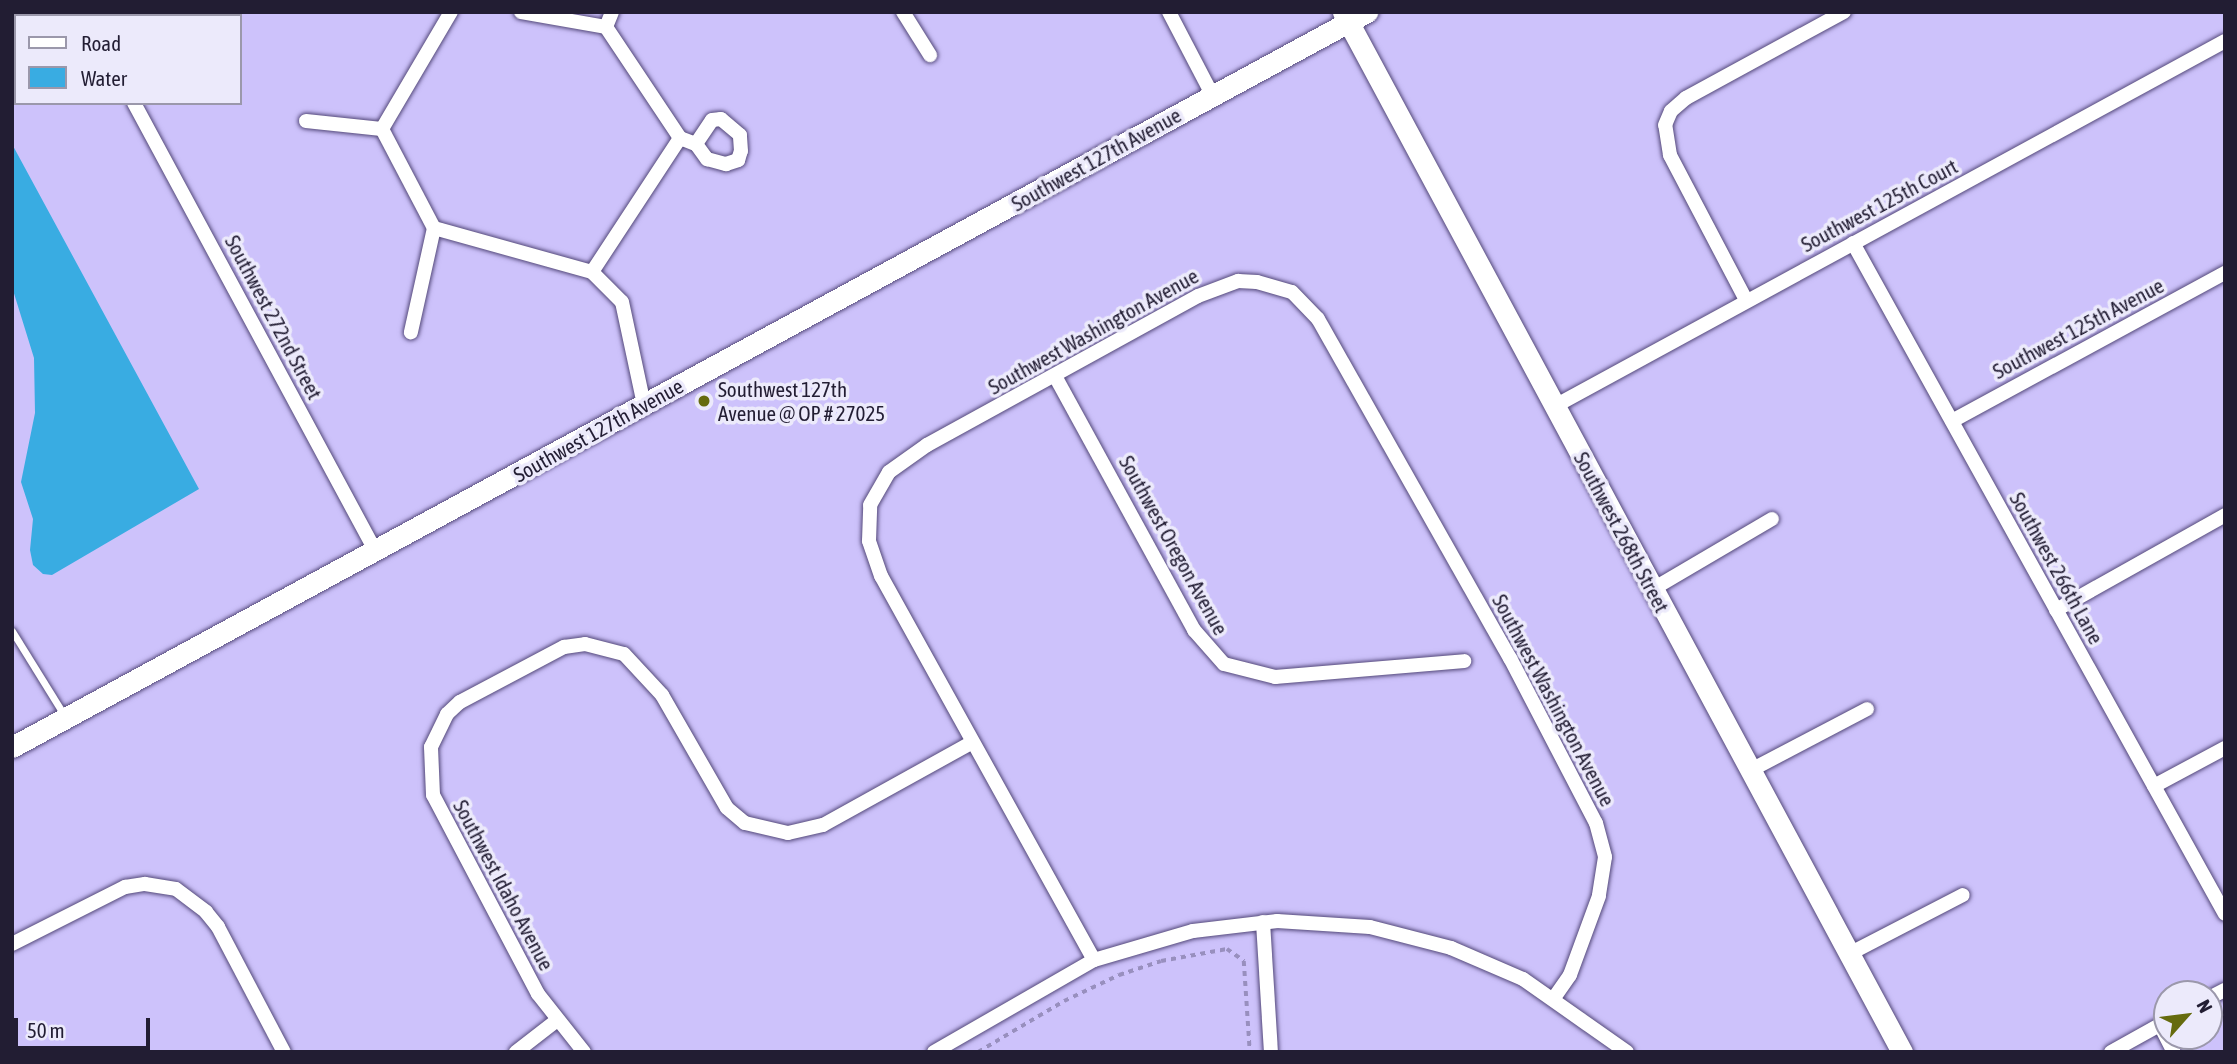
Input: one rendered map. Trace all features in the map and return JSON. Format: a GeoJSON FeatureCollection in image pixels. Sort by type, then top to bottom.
{"type":"FeatureCollection","features":[{"type":"Feature","properties":{"kind":"main road","name":"Southwest 127th Avenue"},"geometry":{"type":"LineString","coordinates":[[12,747],[1213,96],[1345,17],[1367,12]]}},
{"type":"Feature","properties":{"kind":"main road","name":"Southwest 268th Street"},"geometry":{"type":"LineString","coordinates":[[1345,17],[1902,1052]]}},
{"type":"Feature","properties":{"kind":"street"},"geometry":{"type":"LineString","coordinates":[[382,129],[451,12]]}},
{"type":"Feature","properties":{"kind":"street"},"geometry":{"type":"LineString","coordinates":[[521,12],[606,27],[680,138],[696,144]]}},
{"type":"Feature","properties":{"kind":"street"},"geometry":{"type":"LineString","coordinates":[[606,27],[612,12]]}},
{"type":"Feature","properties":{"kind":"street"},"geometry":{"type":"LineString","coordinates":[[903,12],[930,55]]}},
{"type":"Feature","properties":{"kind":"street"},"geometry":{"type":"LineString","coordinates":[[1169,12],[1213,96]]}},
{"type":"Feature","properties":{"kind":"street"},"geometry":{"type":"LineString","coordinates":[[1746,300],[1670,155],[1665,125],[1671,111],[1686,98],[1844,12]]}},
{"type":"Feature","properties":{"kind":"street","name":"Southwest 125th Court"},"geometry":{"type":"LineString","coordinates":[[1555,406],[2225,41]]}},
{"type":"Feature","properties":{"kind":"street","name":"Southwest 272nd Street"},"geometry":{"type":"LineString","coordinates":[[135,105],[376,552]]}},
{"type":"Feature","properties":{"kind":"street"},"geometry":{"type":"LineString","coordinates":[[306,121],[382,129]]}},
{"type":"Feature","properties":{"kind":"street"},"geometry":{"type":"LineString","coordinates":[[382,129],[434,228],[411,332]]}},
{"type":"Feature","properties":{"kind":"street"},"geometry":{"type":"LineString","coordinates":[[592,272],[680,138]]}},
{"type":"Feature","properties":{"kind":"street"},"geometry":{"type":"LineString","coordinates":[[434,228],[592,272],[622,302],[644,405]]}},
{"type":"Feature","properties":{"kind":"street","name":"Southwest 266th Lane"},"geometry":{"type":"LineString","coordinates":[[1853,243],[2225,914]]}},
{"type":"Feature","properties":{"kind":"street","name":"Southwest 125th Avenue"},"geometry":{"type":"LineString","coordinates":[[1952,421],[2225,273]]}},
{"type":"Feature","properties":{"kind":"street","name":"Southwest Washington Avenue"},"geometry":{"type":"LineString","coordinates":[[1094,960],[873,560],[870,505],[889,472],[906,458],[1217,288],[1257,282],[1278,285],[1306,303],[1503,646],[1596,823],[1605,857],[1599,896],[1577,957],[1554,998]]}},
{"type":"Feature","properties":{"kind":"street","name":"Southwest Oregon Avenue"},"geometry":{"type":"LineString","coordinates":[[1055,376],[1194,630],[1224,664],[1275,677],[1465,661]]}},
{"type":"Feature","properties":{"kind":"street"},"geometry":{"type":"LineString","coordinates":[[2056,610],[2225,515]]}},
{"type":"Feature","properties":{"kind":"street"},"geometry":{"type":"LineString","coordinates":[[1653,589],[1772,519]]}},
{"type":"Feature","properties":{"kind":"street","name":"Southwest Idaho Avenue"},"geometry":{"type":"LineString","coordinates":[[584,1052],[556,1021],[433,795],[431,747],[447,714],[460,702],[564,647],[585,644],[624,654],[662,695],[727,808],[745,823],[788,833],[823,825],[973,742]]}},
{"type":"Feature","properties":{"kind":"street"},"geometry":{"type":"LineString","coordinates":[[1751,770],[1867,709]]}},
{"type":"Feature","properties":{"kind":"street"},"geometry":{"type":"LineString","coordinates":[[2154,786],[2225,748]]}},
{"type":"Feature","properties":{"kind":"street"},"geometry":{"type":"LineString","coordinates":[[12,944],[125,887],[145,884],[176,890],[206,912],[218,927],[284,1052]]}},
{"type":"Feature","properties":{"kind":"street"},"geometry":{"type":"LineString","coordinates":[[1849,954],[1963,895]]}},
{"type":"Feature","properties":{"kind":"street"},"geometry":{"type":"LineString","coordinates":[[1263,922],[1271,1052]]}},
{"type":"Feature","properties":{"kind":"street"},"geometry":{"type":"LineString","coordinates":[[934,1052],[1094,960],[1168,936],[1263,922],[1323,922],[1410,936],[1485,960],[1554,998],[1627,1052]]}},
{"type":"Feature","properties":{"kind":"street"},"geometry":{"type":"LineString","coordinates":[[516,1052],[556,1021]]}},
{"type":"Feature","properties":{"kind":"street"},"geometry":{"type":"LineString","coordinates":[[2111,1052],[2153,1029]]}},
{"type":"Feature","properties":{"kind":"lane"},"geometry":{"type":"LineString","coordinates":[[12,631],[66,718]]}},
{"type":"Feature","properties":{"kind":"path"},"geometry":{"type":"LineString","coordinates":[[978,1052],[1064,1001],[1119,975],[1161,961],[1227,949],[1244,961],[1250,1052]]}},
{"type":"Feature","properties":{"kind":"water"},"geometry":{"type":"Polygon","coordinates":[[[12,144],[199,489],[52,575],[43,574],[33,565],[30,550],[33,519],[21,482],[35,413],[34,358],[12,287],[12,144]]]}},
{"type":"Feature","properties":{"kind":"place","name":"Southwest 127th Avenue @ OP # 27025"},"geometry":{"type":"Point","coordinates":[704,401]}}]}
